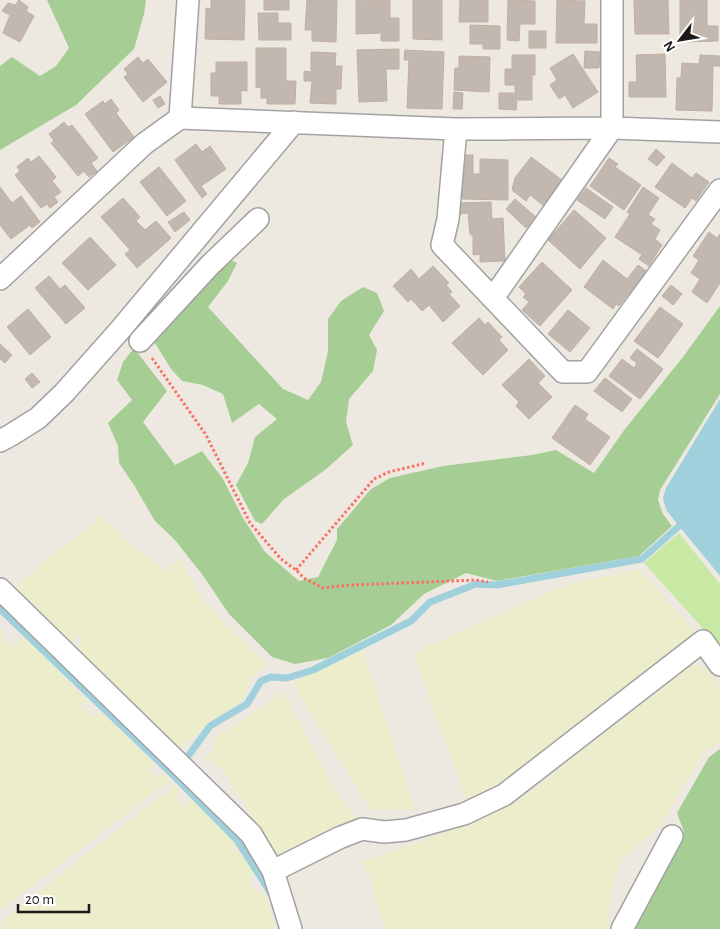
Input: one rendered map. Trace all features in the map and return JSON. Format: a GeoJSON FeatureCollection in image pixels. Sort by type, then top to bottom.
{"type":"FeatureCollection","features":[{"type":"Feature","properties":{"kind":"street"},"geometry":{"type":"LineString","coordinates":[[180,118],[188,0]]}},
{"type":"Feature","properties":{"kind":"street"},"geometry":{"type":"LineString","coordinates":[[493,298],[612,128],[612,0]]}},
{"type":"Feature","properties":{"kind":"street"},"geometry":{"type":"LineString","coordinates":[[0,279],[144,144],[180,118],[456,129],[612,128],[720,132]]}},
{"type":"Feature","properties":{"kind":"street"},"geometry":{"type":"LineString","coordinates":[[0,441],[38,418],[64,394],[294,122]]}},
{"type":"Feature","properties":{"kind":"street"},"geometry":{"type":"LineString","coordinates":[[456,129],[448,219],[442,245],[563,372],[587,372],[720,190]]}},
{"type":"Feature","properties":{"kind":"street"},"geometry":{"type":"LineString","coordinates":[[140,341],[210,265],[258,220]]}},
{"type":"Feature","properties":{"kind":"street"},"geometry":{"type":"LineString","coordinates":[[0,589],[251,834],[273,871],[291,929]]}},
{"type":"Feature","properties":{"kind":"street"},"geometry":{"type":"LineString","coordinates":[[273,871],[339,838],[362,829],[384,832],[406,830],[464,814],[504,794],[703,641],[720,665]]}},
{"type":"Feature","properties":{"kind":"street"},"geometry":{"type":"LineString","coordinates":[[622,929],[672,836]]}},
{"type":"Feature","properties":{"kind":"path"},"geometry":{"type":"LineString","coordinates":[[140,341],[206,435],[250,523],[281,559],[304,578],[323,588],[476,580],[488,582]]}},
{"type":"Feature","properties":{"kind":"path"},"geometry":{"type":"LineString","coordinates":[[296,570],[374,480],[389,472],[426,464]]}},
{"type":"Feature","properties":{"kind":"green space"},"geometry":{"type":"Polygon","coordinates":[[[47,0],[146,0],[134,49],[76,105],[0,150],[0,66],[12,57],[40,76],[56,66],[69,48],[47,0]]]}},
{"type":"Feature","properties":{"kind":"green space"},"geometry":{"type":"Polygon","coordinates":[[[227,258],[237,263],[228,281],[208,307],[283,389],[308,400],[321,382],[328,351],[328,319],[341,301],[363,287],[377,293],[384,311],[369,335],[377,350],[373,371],[349,399],[346,422],[353,445],[325,470],[284,499],[262,524],[255,521],[236,485],[248,463],[255,437],[277,419],[259,404],[232,423],[223,394],[203,385],[182,381],[171,369],[153,340],[227,258]]]}},
{"type":"Feature","properties":{"kind":"green space"},"geometry":{"type":"Polygon","coordinates":[[[720,306],[720,394],[660,490],[658,500],[663,514],[672,526],[639,556],[497,581],[466,573],[424,594],[391,625],[328,658],[295,664],[272,657],[229,614],[204,577],[175,540],[155,521],[119,463],[118,446],[108,423],[132,400],[117,380],[123,362],[134,348],[167,391],[143,422],[175,465],[202,451],[223,479],[243,518],[265,552],[299,581],[318,577],[337,540],[337,529],[371,489],[390,478],[443,466],[532,455],[556,450],[594,473],[625,429],[683,357],[720,306]]]}},
{"type":"Feature","properties":{"kind":"green space"},"geometry":{"type":"Polygon","coordinates":[[[101,516],[132,546],[166,571],[180,559],[203,600],[221,621],[246,643],[267,666],[249,681],[246,695],[239,702],[202,729],[180,749],[75,649],[83,641],[78,635],[68,644],[13,588],[101,516]]]}},
{"type":"Feature","properties":{"kind":"green space"},"geometry":{"type":"Polygon","coordinates":[[[679,533],[720,584],[720,651],[707,633],[644,563],[679,533]]]}},
{"type":"Feature","properties":{"kind":"green space"},"geometry":{"type":"Polygon","coordinates":[[[639,569],[699,637],[499,790],[467,801],[413,653],[565,585],[639,569]]]}},
{"type":"Feature","properties":{"kind":"green space"},"geometry":{"type":"Polygon","coordinates":[[[0,628],[5,633],[1,637],[11,648],[24,637],[87,700],[81,706],[90,717],[99,711],[154,763],[147,769],[156,779],[164,774],[170,780],[0,911],[0,628]]]}},
{"type":"Feature","properties":{"kind":"green space"},"geometry":{"type":"Polygon","coordinates":[[[363,650],[415,809],[371,810],[293,683],[363,650]]]}},
{"type":"Feature","properties":{"kind":"green space"},"geometry":{"type":"Polygon","coordinates":[[[692,665],[698,665],[708,670],[720,686],[720,741],[703,753],[659,827],[621,860],[612,889],[608,929],[387,929],[376,903],[371,878],[361,861],[408,846],[517,803],[692,665]]]}},
{"type":"Feature","properties":{"kind":"green space"},"geometry":{"type":"Polygon","coordinates":[[[283,691],[332,784],[351,812],[363,823],[292,854],[287,849],[278,855],[221,768],[202,756],[213,753],[216,737],[264,706],[283,691]]]}},
{"type":"Feature","properties":{"kind":"green space"},"geometry":{"type":"Polygon","coordinates":[[[720,749],[720,929],[634,929],[684,832],[677,813],[709,757],[720,749]]]}},
{"type":"Feature","properties":{"kind":"green space"},"geometry":{"type":"Polygon","coordinates":[[[176,784],[180,790],[175,795],[184,806],[193,800],[233,842],[254,874],[249,880],[256,892],[263,889],[276,929],[6,929],[0,922],[176,784]]]}},
{"type":"Feature","properties":{"kind":"water"},"geometry":{"type":"Polygon","coordinates":[[[720,399],[720,576],[666,510],[663,498],[666,488],[720,399]]]}},
{"type":"Feature","properties":{"kind":"building"},"geometry":{"type":"Polygon","coordinates":[[[19,0],[28,7],[26,11],[34,16],[20,42],[3,33],[10,15],[2,11],[8,3],[15,5],[19,0]]]}},
{"type":"Feature","properties":{"kind":"building"},"geometry":{"type":"Polygon","coordinates":[[[211,0],[245,0],[244,40],[205,39],[206,8],[211,9],[211,0]]]}},
{"type":"Feature","properties":{"kind":"building"},"geometry":{"type":"Polygon","coordinates":[[[264,0],[289,0],[289,10],[264,10],[264,0]]]}},
{"type":"Feature","properties":{"kind":"building"},"geometry":{"type":"Polygon","coordinates":[[[307,0],[337,0],[336,42],[312,41],[312,30],[305,30],[307,0]]]}},
{"type":"Feature","properties":{"kind":"building"},"geometry":{"type":"Polygon","coordinates":[[[356,0],[390,0],[390,18],[399,18],[399,41],[381,41],[381,33],[356,34],[356,0]]]}},
{"type":"Feature","properties":{"kind":"building"},"geometry":{"type":"Polygon","coordinates":[[[413,0],[442,0],[442,40],[413,39],[413,0]]]}},
{"type":"Feature","properties":{"kind":"building"},"geometry":{"type":"Polygon","coordinates":[[[460,0],[488,0],[488,22],[459,22],[460,0]]]}},
{"type":"Feature","properties":{"kind":"building"},"geometry":{"type":"Polygon","coordinates":[[[508,0],[535,1],[535,24],[520,24],[519,41],[507,40],[508,0]]]}},
{"type":"Feature","properties":{"kind":"building"},"geometry":{"type":"Polygon","coordinates":[[[557,0],[585,1],[584,24],[597,24],[597,43],[556,43],[557,0]]]}},
{"type":"Feature","properties":{"kind":"building"},"geometry":{"type":"Polygon","coordinates":[[[634,0],[668,0],[669,34],[635,34],[634,0]]]}},
{"type":"Feature","properties":{"kind":"building"},"geometry":{"type":"Polygon","coordinates":[[[680,0],[707,0],[707,26],[718,26],[718,41],[680,42],[680,0]]]}},
{"type":"Feature","properties":{"kind":"building"},"geometry":{"type":"Polygon","coordinates":[[[258,13],[278,13],[278,23],[291,23],[291,40],[259,40],[258,13]]]}},
{"type":"Feature","properties":{"kind":"building"},"geometry":{"type":"Polygon","coordinates":[[[470,25],[500,26],[500,49],[483,49],[483,44],[470,44],[470,25]]]}},
{"type":"Feature","properties":{"kind":"building"},"geometry":{"type":"Polygon","coordinates":[[[529,31],[546,31],[546,48],[529,48],[529,31]]]}},
{"type":"Feature","properties":{"kind":"building"},"geometry":{"type":"Polygon","coordinates":[[[256,48],[286,48],[286,81],[296,81],[295,104],[267,104],[267,98],[261,98],[261,88],[256,87],[256,48]]]}},
{"type":"Feature","properties":{"kind":"building"},"geometry":{"type":"Polygon","coordinates":[[[399,49],[399,69],[386,69],[387,101],[359,102],[357,50],[399,49]]]}},
{"type":"Feature","properties":{"kind":"building"},"geometry":{"type":"Polygon","coordinates":[[[405,50],[444,52],[442,109],[407,108],[409,60],[404,60],[405,50]]]}},
{"type":"Feature","properties":{"kind":"building"},"geometry":{"type":"Polygon","coordinates":[[[585,51],[600,52],[599,68],[584,68],[585,51]]]}},
{"type":"Feature","properties":{"kind":"building"},"geometry":{"type":"Polygon","coordinates":[[[311,52],[336,53],[335,66],[342,66],[341,89],[336,89],[336,104],[310,103],[312,81],[304,81],[304,71],[311,72],[311,52]]]}},
{"type":"Feature","properties":{"kind":"building"},"geometry":{"type":"Polygon","coordinates":[[[573,54],[598,92],[573,108],[565,95],[559,99],[550,85],[557,80],[550,68],[573,54]]]}},
{"type":"Feature","properties":{"kind":"building"},"geometry":{"type":"Polygon","coordinates":[[[665,54],[666,97],[629,97],[629,82],[637,82],[636,55],[665,54]]]}},
{"type":"Feature","properties":{"kind":"building"},"geometry":{"type":"Polygon","coordinates":[[[512,55],[535,55],[535,75],[532,75],[532,100],[515,100],[515,85],[505,85],[505,69],[512,69],[512,55]]]}},
{"type":"Feature","properties":{"kind":"building"},"geometry":{"type":"Polygon","coordinates":[[[700,55],[720,56],[720,66],[713,66],[712,111],[676,110],[677,78],[681,78],[682,63],[699,64],[700,55]]]}},
{"type":"Feature","properties":{"kind":"building"},"geometry":{"type":"Polygon","coordinates":[[[459,56],[490,57],[489,92],[454,90],[455,68],[459,68],[459,56]]]}},
{"type":"Feature","properties":{"kind":"building"},"geometry":{"type":"Polygon","coordinates":[[[138,57],[143,63],[148,59],[167,82],[143,102],[124,77],[128,74],[124,69],[138,57]]]}},
{"type":"Feature","properties":{"kind":"building"},"geometry":{"type":"Polygon","coordinates":[[[216,62],[247,62],[247,91],[241,90],[241,104],[219,104],[219,96],[211,96],[211,73],[216,73],[216,62]]]}},
{"type":"Feature","properties":{"kind":"building"},"geometry":{"type":"Polygon","coordinates":[[[454,92],[463,93],[462,109],[453,109],[454,92]]]}},
{"type":"Feature","properties":{"kind":"building"},"geometry":{"type":"Polygon","coordinates":[[[499,93],[514,93],[514,101],[517,101],[516,110],[499,109],[499,93]]]}},
{"type":"Feature","properties":{"kind":"building"},"geometry":{"type":"Polygon","coordinates":[[[160,96],[165,104],[158,108],[153,100],[160,96]]]}},
{"type":"Feature","properties":{"kind":"building"},"geometry":{"type":"Polygon","coordinates":[[[111,99],[119,110],[116,113],[134,137],[113,152],[85,114],[103,101],[105,104],[111,99]]]}},
{"type":"Feature","properties":{"kind":"building"},"geometry":{"type":"Polygon","coordinates":[[[64,122],[68,127],[72,125],[98,158],[91,163],[97,171],[89,177],[84,171],[78,176],[51,143],[54,141],[49,134],[64,122]]]}},
{"type":"Feature","properties":{"kind":"building"},"geometry":{"type":"Polygon","coordinates":[[[196,144],[202,152],[210,146],[226,169],[201,186],[207,194],[202,198],[175,160],[196,144]]]}},
{"type":"Feature","properties":{"kind":"building"},"geometry":{"type":"Polygon","coordinates":[[[656,149],[665,157],[657,166],[648,159],[656,149]]]}},
{"type":"Feature","properties":{"kind":"building"},"geometry":{"type":"Polygon","coordinates":[[[463,155],[473,155],[473,174],[480,174],[480,159],[508,160],[508,200],[462,199],[463,155]]]}},
{"type":"Feature","properties":{"kind":"building"},"geometry":{"type":"Polygon","coordinates":[[[39,156],[56,177],[52,181],[61,192],[54,197],[58,202],[50,208],[47,204],[41,208],[15,175],[20,171],[17,167],[28,158],[31,162],[39,156]]]}},
{"type":"Feature","properties":{"kind":"building"},"geometry":{"type":"Polygon","coordinates":[[[531,157],[562,180],[543,205],[530,195],[526,201],[512,190],[515,178],[531,157]]]}},
{"type":"Feature","properties":{"kind":"building"},"geometry":{"type":"Polygon","coordinates":[[[609,158],[618,164],[615,167],[641,185],[624,210],[590,186],[609,158]]]}},
{"type":"Feature","properties":{"kind":"building"},"geometry":{"type":"Polygon","coordinates":[[[672,163],[692,178],[696,173],[709,182],[696,201],[692,198],[685,208],[655,187],[672,163]]]}},
{"type":"Feature","properties":{"kind":"building"},"geometry":{"type":"Polygon","coordinates":[[[159,167],[186,201],[167,216],[140,182],[159,167]]]}},
{"type":"Feature","properties":{"kind":"building"},"geometry":{"type":"Polygon","coordinates":[[[0,187],[12,203],[21,196],[40,222],[32,228],[30,225],[11,239],[0,225],[0,187]]]}},
{"type":"Feature","properties":{"kind":"building"},"geometry":{"type":"Polygon","coordinates":[[[643,187],[659,198],[648,215],[655,219],[651,224],[660,230],[655,239],[662,245],[649,266],[639,259],[642,255],[615,237],[630,214],[627,212],[643,187]]]}},
{"type":"Feature","properties":{"kind":"building"},"geometry":{"type":"Polygon","coordinates":[[[586,188],[613,207],[605,219],[577,200],[586,188]]]}},
{"type":"Feature","properties":{"kind":"building"},"geometry":{"type":"Polygon","coordinates":[[[123,198],[140,217],[136,221],[145,230],[156,221],[171,238],[137,268],[125,254],[130,250],[101,217],[123,198]]]}},
{"type":"Feature","properties":{"kind":"building"},"geometry":{"type":"Polygon","coordinates":[[[515,199],[536,217],[526,228],[506,209],[515,199]]]}},
{"type":"Feature","properties":{"kind":"building"},"geometry":{"type":"Polygon","coordinates":[[[491,202],[492,219],[503,218],[505,261],[480,262],[480,254],[473,255],[473,236],[470,234],[468,213],[460,214],[460,203],[491,202]]]}},
{"type":"Feature","properties":{"kind":"building"},"geometry":{"type":"Polygon","coordinates":[[[574,210],[606,238],[580,269],[548,240],[574,210]]]}},
{"type":"Feature","properties":{"kind":"building"},"geometry":{"type":"Polygon","coordinates":[[[184,212],[190,220],[175,232],[168,222],[184,212]]]}},
{"type":"Feature","properties":{"kind":"building"},"geometry":{"type":"Polygon","coordinates":[[[709,232],[717,238],[720,234],[720,283],[707,303],[692,292],[700,279],[691,273],[699,260],[693,256],[709,232]]]}},
{"type":"Feature","properties":{"kind":"building"},"geometry":{"type":"Polygon","coordinates":[[[90,237],[116,265],[88,290],[62,263],[90,237]]]}},
{"type":"Feature","properties":{"kind":"building"},"geometry":{"type":"Polygon","coordinates":[[[603,260],[627,279],[638,265],[646,271],[619,306],[616,304],[613,309],[584,287],[603,260]]]}},
{"type":"Feature","properties":{"kind":"building"},"geometry":{"type":"Polygon","coordinates":[[[542,262],[572,290],[540,326],[522,310],[529,302],[523,297],[526,294],[519,287],[542,262]]]}},
{"type":"Feature","properties":{"kind":"building"},"geometry":{"type":"Polygon","coordinates":[[[433,266],[449,283],[446,285],[452,292],[449,294],[460,306],[443,322],[429,305],[422,311],[411,299],[408,302],[393,286],[411,269],[419,279],[433,266]]]}},
{"type":"Feature","properties":{"kind":"building"},"geometry":{"type":"Polygon","coordinates":[[[49,276],[60,289],[65,285],[85,308],[66,324],[35,288],[49,276]]]}},
{"type":"Feature","properties":{"kind":"building"},"geometry":{"type":"Polygon","coordinates":[[[671,285],[682,294],[673,305],[662,296],[671,285]]]}},
{"type":"Feature","properties":{"kind":"building"},"geometry":{"type":"Polygon","coordinates":[[[660,307],[683,324],[658,358],[634,341],[660,307]]]}},
{"type":"Feature","properties":{"kind":"building"},"geometry":{"type":"Polygon","coordinates":[[[28,309],[51,337],[30,355],[7,327],[28,309]]]}},
{"type":"Feature","properties":{"kind":"building"},"geometry":{"type":"Polygon","coordinates":[[[568,310],[590,328],[570,352],[548,334],[568,310]]]}},
{"type":"Feature","properties":{"kind":"building"},"geometry":{"type":"Polygon","coordinates":[[[479,318],[485,325],[488,322],[502,337],[499,340],[508,350],[483,375],[452,343],[479,318]]]}},
{"type":"Feature","properties":{"kind":"building"},"geometry":{"type":"Polygon","coordinates":[[[0,344],[12,355],[5,363],[0,359],[0,344]]]}},
{"type":"Feature","properties":{"kind":"building"},"geometry":{"type":"Polygon","coordinates":[[[637,349],[663,369],[640,399],[609,376],[622,359],[634,368],[637,363],[630,358],[637,349]]]}},
{"type":"Feature","properties":{"kind":"building"},"geometry":{"type":"Polygon","coordinates":[[[529,359],[545,376],[538,383],[552,397],[529,419],[516,406],[519,402],[502,385],[529,359]]]}},
{"type":"Feature","properties":{"kind":"building"},"geometry":{"type":"Polygon","coordinates":[[[32,373],[40,382],[32,388],[25,379],[32,373]]]}},
{"type":"Feature","properties":{"kind":"building"},"geometry":{"type":"Polygon","coordinates":[[[605,378],[632,399],[622,412],[594,391],[605,378]]]}},
{"type":"Feature","properties":{"kind":"building"},"geometry":{"type":"Polygon","coordinates":[[[575,405],[588,414],[585,419],[610,437],[590,465],[552,438],[575,405]]]}},
{"type":"Feature","properties":{"kind":"waterway"},"geometry":{"type":"LineString","coordinates":[[189,755],[210,726],[247,704],[261,681],[271,677],[287,678],[313,670],[411,621],[430,602],[476,584],[497,585],[642,559],[686,520]]}},
{"type":"Feature","properties":{"kind":"waterway"},"geometry":{"type":"LineString","coordinates":[[0,609],[173,775],[237,840],[270,893]]}}]}
